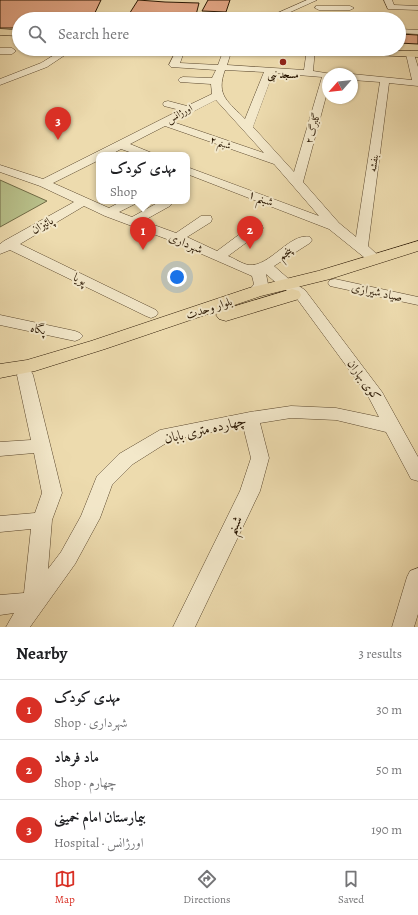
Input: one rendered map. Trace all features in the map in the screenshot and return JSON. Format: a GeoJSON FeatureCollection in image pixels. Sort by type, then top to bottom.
{"type":"FeatureCollection","features":[{"type":"Feature","properties":{"kind":"main road"},"geometry":{"type":"LineString","coordinates":[[0,32],[12,33]]}},
{"type":"Feature","properties":{"kind":"main road"},"geometry":{"type":"LineString","coordinates":[[0,38],[12,39]]}},
{"type":"Feature","properties":{"kind":"main road","name":"بلوار وحدت"},"geometry":{"type":"LineString","coordinates":[[0,381],[25,375],[293,289],[324,275],[418,246]]}},
{"type":"Feature","properties":{"kind":"main road","name":"بلوار وحدت"},"geometry":{"type":"LineString","coordinates":[[0,371],[28,366],[98,345],[255,292],[293,289],[335,283],[418,257]]}},
{"type":"Feature","properties":{"kind":"street"},"geometry":{"type":"LineString","coordinates":[[285,12],[314,0],[320,12]]}},
{"type":"Feature","properties":{"kind":"street"},"geometry":{"type":"LineString","coordinates":[[388,0],[391,7],[418,8]]}},
{"type":"Feature","properties":{"kind":"street"},"geometry":{"type":"LineString","coordinates":[[319,8],[350,8]]}},
{"type":"Feature","properties":{"kind":"street"},"geometry":{"type":"LineString","coordinates":[[406,31],[418,32]]}},
{"type":"Feature","properties":{"kind":"street"},"geometry":{"type":"LineString","coordinates":[[0,51],[12,51]]}},
{"type":"Feature","properties":{"kind":"street"},"geometry":{"type":"LineString","coordinates":[[358,77],[418,83],[415,52]]}},
{"type":"Feature","properties":{"kind":"street"},"geometry":{"type":"LineString","coordinates":[[0,82],[44,65],[59,56]]}},
{"type":"Feature","properties":{"kind":"street"},"geometry":{"type":"LineString","coordinates":[[178,56],[174,65],[270,70],[322,75]]}},
{"type":"Feature","properties":{"kind":"street"},"geometry":{"type":"LineString","coordinates":[[225,56],[216,81],[216,94],[297,182],[334,226],[376,258]]}},
{"type":"Feature","properties":{"kind":"street"},"geometry":{"type":"LineString","coordinates":[[308,74],[310,56]]}},
{"type":"Feature","properties":{"kind":"street"},"geometry":{"type":"LineString","coordinates":[[247,128],[270,70]]}},
{"type":"Feature","properties":{"kind":"street","name":"بنفشه"},"geometry":{"type":"LineString","coordinates":[[361,247],[384,79]]}},
{"type":"Feature","properties":{"kind":"street"},"geometry":{"type":"LineString","coordinates":[[183,80],[216,81]]}},
{"type":"Feature","properties":{"kind":"street","name":"گلبرگ ۲"},"geometry":{"type":"LineString","coordinates":[[297,182],[322,93]]}},
{"type":"Feature","properties":{"kind":"street","name":"اورژانس"},"geometry":{"type":"LineString","coordinates":[[106,152],[216,94]]}},
{"type":"Feature","properties":{"kind":"street"},"geometry":{"type":"LineString","coordinates":[[168,104],[186,109]]}},
{"type":"Feature","properties":{"kind":"street","name":"شبنم ۲"},"geometry":{"type":"LineString","coordinates":[[163,122],[278,162]]}},
{"type":"Feature","properties":{"kind":"street"},"geometry":{"type":"LineString","coordinates":[[141,124],[152,128]]}},
{"type":"Feature","properties":{"kind":"street"},"geometry":{"type":"LineString","coordinates":[[121,145],[140,152]]}},
{"type":"Feature","properties":{"kind":"street","name":"اورژانس"},"geometry":{"type":"LineString","coordinates":[[44,183],[96,157]]}},
{"type":"Feature","properties":{"kind":"street","name":"شهرداری"},"geometry":{"type":"LineString","coordinates":[[0,168],[44,183],[109,213],[177,238],[259,274],[261,284],[255,292]]}},
{"type":"Feature","properties":{"kind":"street","name":"شبنم ۱"},"geometry":{"type":"LineString","coordinates":[[190,171],[334,226]]}},
{"type":"Feature","properties":{"kind":"street","name":"پائیزان"},"geometry":{"type":"LineString","coordinates":[[5,247],[84,201]]}},
{"type":"Feature","properties":{"kind":"street"},"geometry":{"type":"LineString","coordinates":[[109,213],[126,204]]}},
{"type":"Feature","properties":{"kind":"street"},"geometry":{"type":"LineString","coordinates":[[133,222],[164,204]]}},
{"type":"Feature","properties":{"kind":"street"},"geometry":{"type":"LineString","coordinates":[[177,238],[206,219]]}},
{"type":"Feature","properties":{"kind":"street"},"geometry":{"type":"LineString","coordinates":[[218,256],[257,228]]}},
{"type":"Feature","properties":{"kind":"street","name":"پنجم"},"geometry":{"type":"LineString","coordinates":[[265,266],[305,240]]}},
{"type":"Feature","properties":{"kind":"street","name":"پویا"},"geometry":{"type":"LineString","coordinates":[[5,247],[151,313]]}},
{"type":"Feature","properties":{"kind":"street"},"geometry":{"type":"LineString","coordinates":[[247,269],[265,266],[293,289]]}},
{"type":"Feature","properties":{"kind":"street","name":"صیاد شیرازی"},"geometry":{"type":"LineString","coordinates":[[335,283],[418,301]]}},
{"type":"Feature","properties":{"kind":"street","name":"کوی بهاران"},"geometry":{"type":"LineString","coordinates":[[293,289],[374,392],[418,474]]}},
{"type":"Feature","properties":{"kind":"street","name":"پگاه"},"geometry":{"type":"LineString","coordinates":[[0,320],[76,336]]}},
{"type":"Feature","properties":{"kind":"street"},"geometry":{"type":"LineString","coordinates":[[0,605],[34,602],[42,520],[52,493],[25,375]]}},
{"type":"Feature","properties":{"kind":"street","name":"چهارده متری بابان"},"geometry":{"type":"LineString","coordinates":[[17,627],[68,558],[90,518],[104,481],[126,459],[166,435],[250,418],[290,412],[336,414],[394,427]]}},
{"type":"Feature","properties":{"kind":"street","name":"شبنم"},"geometry":{"type":"LineString","coordinates":[[184,627],[250,491],[260,458],[250,418]]}},
{"type":"Feature","properties":{"kind":"street"},"geometry":{"type":"LineString","coordinates":[[0,449],[41,446]]}},
{"type":"Feature","properties":{"kind":"street"},"geometry":{"type":"LineString","coordinates":[[0,524],[42,520]]}},
{"type":"Feature","properties":{"kind":"street"},"geometry":{"type":"LineString","coordinates":[[403,627],[418,577]]}},
{"type":"Feature","properties":{"kind":"green space"},"geometry":{"type":"Polygon","coordinates":[[[0,180],[47,201],[0,227],[0,180]]]}},
{"type":"Feature","properties":{"kind":"building"},"geometry":{"type":"Polygon","coordinates":[[[0,0],[101,0],[95,12],[12,12],[12,28],[0,28],[0,0]]]}},
{"type":"Feature","properties":{"kind":"building"},"geometry":{"type":"Polygon","coordinates":[[[138,0],[199,3],[197,12],[130,12],[138,0]]]}},
{"type":"Feature","properties":{"kind":"building"},"geometry":{"type":"Polygon","coordinates":[[[208,0],[230,0],[226,12],[202,11],[208,0]]]}},
{"type":"Feature","properties":{"kind":"building"},"geometry":{"type":"Polygon","coordinates":[[[406,34],[418,35],[418,44],[406,43],[406,34]]]}},
{"type":"Feature","properties":{"kind":"place","name":"مسجد نبی"},"geometry":{"type":"Point","coordinates":[283,62]}},
{"type":"Feature","properties":{"kind":"place","name":"بیمارستان امام خمینی"},"geometry":{"type":"Point","coordinates":[58,140]}},
{"type":"Feature","properties":{"kind":"place","name":"ماد فرهاد"},"geometry":{"type":"Point","coordinates":[250,249]}},
{"type":"Feature","properties":{"kind":"place","name":"مهدی کودک"},"geometry":{"type":"Point","coordinates":[143,250]}}]}
